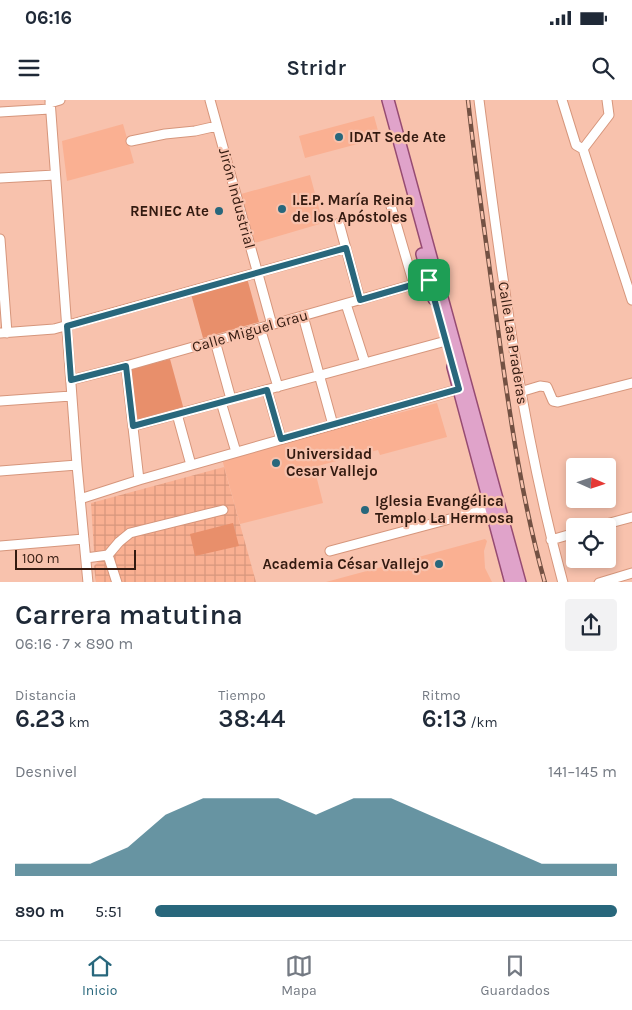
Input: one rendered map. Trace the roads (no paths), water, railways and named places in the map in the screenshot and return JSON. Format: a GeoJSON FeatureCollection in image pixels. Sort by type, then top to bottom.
{"type":"FeatureCollection","features":[{"type":"Feature","properties":{"kind":"main road"},"geometry":{"type":"LineString","coordinates":[[380,100],[511,582]]}},
{"type":"Feature","properties":{"kind":"main road"},"geometry":{"type":"LineString","coordinates":[[388,100],[520,582]]}},
{"type":"Feature","properties":{"kind":"street"},"geometry":{"type":"LineString","coordinates":[[0,112],[50,104],[60,100]]}},
{"type":"Feature","properties":{"kind":"street","name":"Jirón Industrial"},"geometry":{"type":"LineString","coordinates":[[210,100],[272,325]]}},
{"type":"Feature","properties":{"kind":"street","name":"Calle Las Praderas"},"geometry":{"type":"LineString","coordinates":[[479,100],[504,290],[520,392],[551,540],[563,582]]}},
{"type":"Feature","properties":{"kind":"street"},"geometry":{"type":"LineString","coordinates":[[562,100],[576,145],[583,149],[632,300]]}},
{"type":"Feature","properties":{"kind":"street"},"geometry":{"type":"LineString","coordinates":[[583,149],[609,115],[607,100]]}},
{"type":"Feature","properties":{"kind":"street"},"geometry":{"type":"LineString","coordinates":[[50,104],[71,396],[88,582]]}},
{"type":"Feature","properties":{"kind":"street"},"geometry":{"type":"LineString","coordinates":[[131,141],[217,126]]}},
{"type":"Feature","properties":{"kind":"street"},"geometry":{"type":"LineString","coordinates":[[0,178],[55,175]]}},
{"type":"Feature","properties":{"kind":"street"},"geometry":{"type":"LineString","coordinates":[[391,206],[414,285]]}},
{"type":"Feature","properties":{"kind":"street"},"geometry":{"type":"LineString","coordinates":[[339,223],[360,300]]}},
{"type":"Feature","properties":{"kind":"street"},"geometry":{"type":"LineString","coordinates":[[0,239],[3,333],[54,329],[67,326],[346,248]]}},
{"type":"Feature","properties":{"kind":"street","name":"Calle Miguel Grau"},"geometry":{"type":"LineString","coordinates":[[71,380],[429,280]]}},
{"type":"Feature","properties":{"kind":"street"},"geometry":{"type":"LineString","coordinates":[[346,304],[365,363]]}},
{"type":"Feature","properties":{"kind":"street"},"geometry":{"type":"LineString","coordinates":[[303,316],[332,425]]}},
{"type":"Feature","properties":{"kind":"street"},"geometry":{"type":"LineString","coordinates":[[260,328],[278,387]]}},
{"type":"Feature","properties":{"kind":"street"},"geometry":{"type":"LineString","coordinates":[[215,341],[231,399]]}},
{"type":"Feature","properties":{"kind":"street"},"geometry":{"type":"LineString","coordinates":[[133,426],[446,342]]}},
{"type":"Feature","properties":{"kind":"street"},"geometry":{"type":"LineString","coordinates":[[126,366],[139,480]]}},
{"type":"Feature","properties":{"kind":"street"},"geometry":{"type":"LineString","coordinates":[[520,392],[540,386],[547,387],[553,401],[558,402],[632,383]]}},
{"type":"Feature","properties":{"kind":"street"},"geometry":{"type":"LineString","coordinates":[[80,499],[139,480],[459,389]]}},
{"type":"Feature","properties":{"kind":"street"},"geometry":{"type":"LineString","coordinates":[[267,390],[281,439]]}},
{"type":"Feature","properties":{"kind":"street"},"geometry":{"type":"LineString","coordinates":[[0,401],[71,396]]}},
{"type":"Feature","properties":{"kind":"street"},"geometry":{"type":"LineString","coordinates":[[221,402],[236,452]]}},
{"type":"Feature","properties":{"kind":"street"},"geometry":{"type":"LineString","coordinates":[[177,414],[191,465]]}},
{"type":"Feature","properties":{"kind":"street"},"geometry":{"type":"LineString","coordinates":[[0,471],[77,465]]}},
{"type":"Feature","properties":{"kind":"street"},"geometry":{"type":"LineString","coordinates":[[330,551],[491,508]]}},
{"type":"Feature","properties":{"kind":"street"},"geometry":{"type":"LineString","coordinates":[[86,558],[108,556],[130,533],[223,510]]}},
{"type":"Feature","properties":{"kind":"street"},"geometry":{"type":"LineString","coordinates":[[616,521],[632,517]]}},
{"type":"Feature","properties":{"kind":"street"},"geometry":{"type":"LineString","coordinates":[[551,540],[566,536]]}},
{"type":"Feature","properties":{"kind":"street"},"geometry":{"type":"LineString","coordinates":[[0,546],[84,539]]}},
{"type":"Feature","properties":{"kind":"street"},"geometry":{"type":"LineString","coordinates":[[108,556],[117,582]]}},
{"type":"Feature","properties":{"kind":"street"},"geometry":{"type":"LineString","coordinates":[[599,582],[632,573]]}},
{"type":"Feature","properties":{"kind":"railway"},"geometry":{"type":"LineString","coordinates":[[468,100],[513,434],[530,524],[545,582]]}},
{"type":"Feature","properties":{"kind":"place","name":"IDAT Sede Ate"},"geometry":{"type":"Point","coordinates":[339,137]}},
{"type":"Feature","properties":{"kind":"place","name":"I.E.P. María Reina de los Apóstoles"},"geometry":{"type":"Point","coordinates":[282,209]}},
{"type":"Feature","properties":{"kind":"place","name":"RENIEC Ate"},"geometry":{"type":"Point","coordinates":[219,211]}},
{"type":"Feature","properties":{"kind":"place","name":"Universidad Cesar Vallejo"},"geometry":{"type":"Point","coordinates":[276,463]}},
{"type":"Feature","properties":{"kind":"place","name":"Iglesia Evangélica Templo La Hermosa"},"geometry":{"type":"Point","coordinates":[365,510]}},
{"type":"Feature","properties":{"kind":"place","name":"Academia César Vallejo"},"geometry":{"type":"Point","coordinates":[439,564]}}]}
